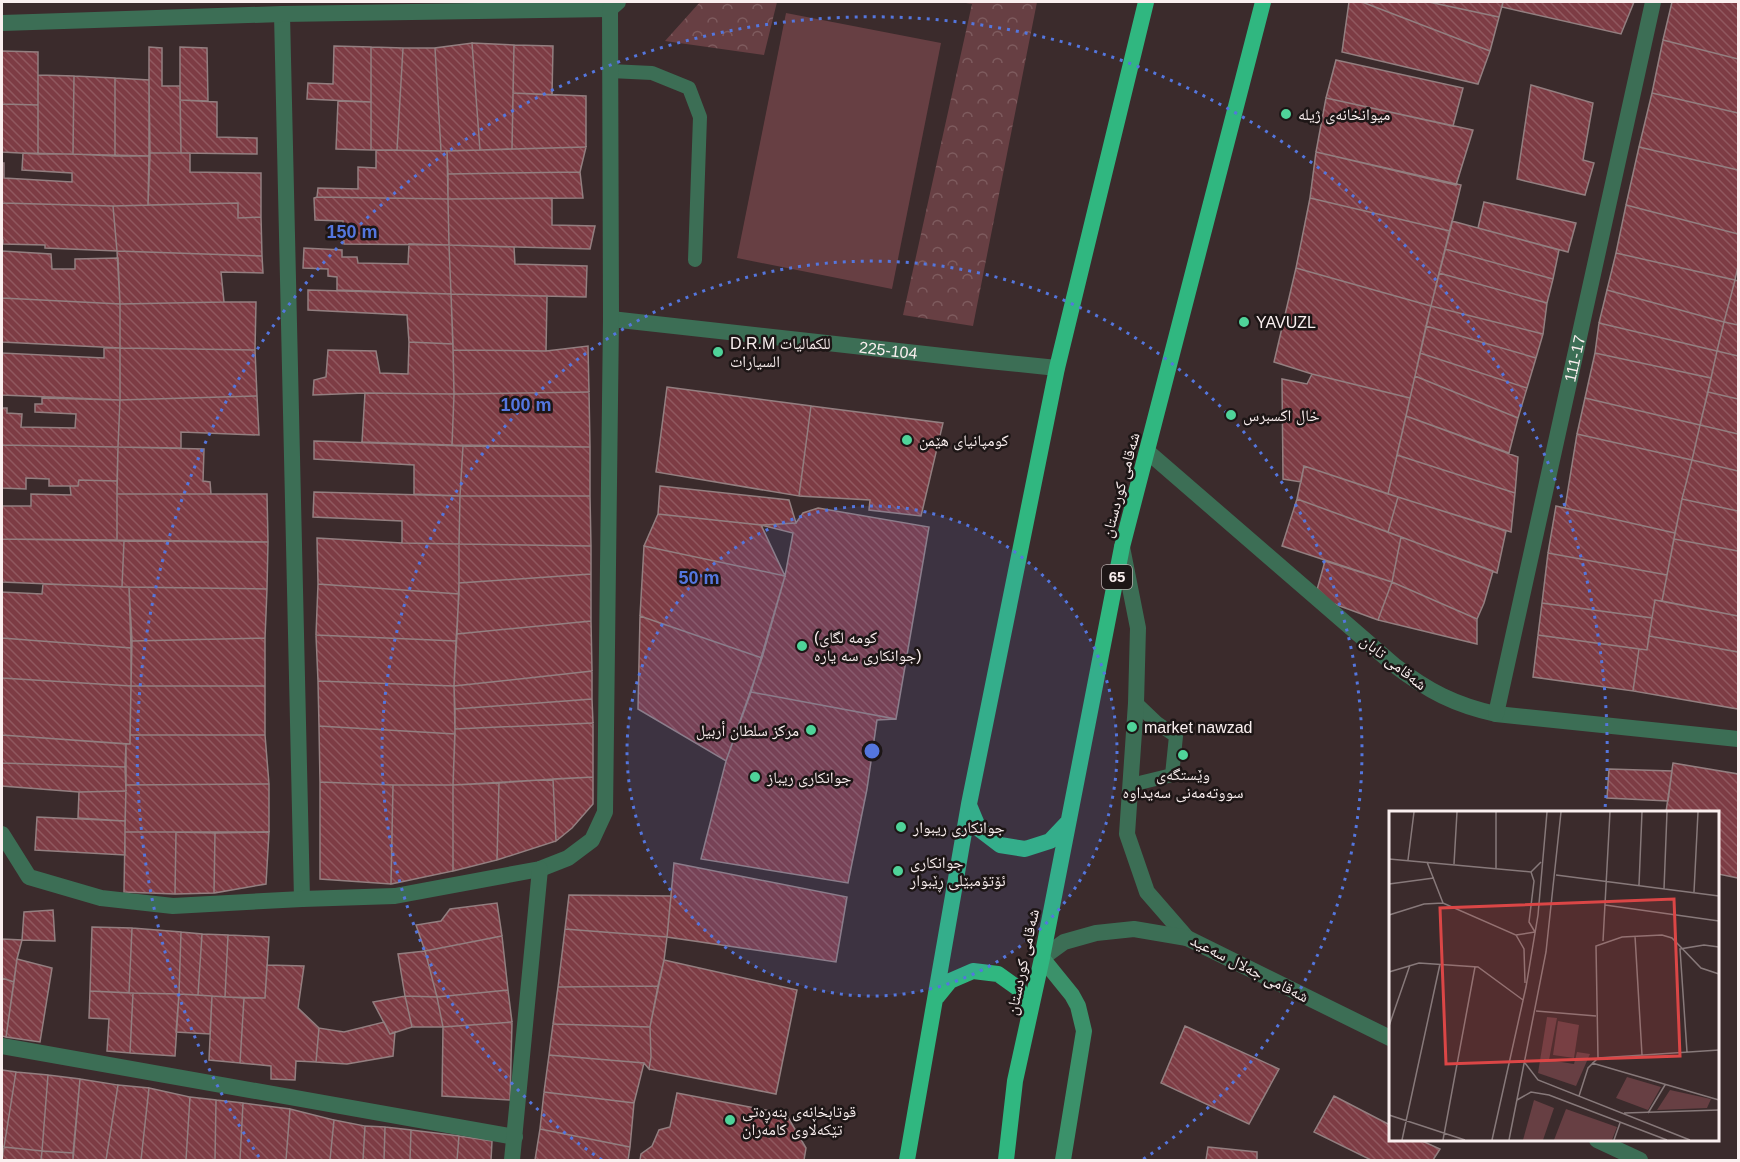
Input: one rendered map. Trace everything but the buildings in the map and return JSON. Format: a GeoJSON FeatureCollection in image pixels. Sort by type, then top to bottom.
{"type":"FeatureCollection","features":[{"type":"Feature","properties":{"kind":"highway"},"geometry":{"type":"LineString","coordinates":[[907,1161],[969,804],[1057,368],[1146,2]]}},
{"type":"Feature","properties":{"kind":"highway","name":"شەقامی کوردستان"},"geometry":{"type":"LineString","coordinates":[[1006,1161],[1015,1081],[1042,958],[1122,547],[1263,2]]}},
{"type":"Feature","properties":{"kind":"highway"},"geometry":{"type":"LineString","coordinates":[[969,804],[979,829],[1000,845],[1026,849],[1050,841],[1068,822]]}},
{"type":"Feature","properties":{"kind":"highway"},"geometry":{"type":"LineString","coordinates":[[934,1000],[950,981],[973,971],[982,972],[998,974],[1019,989],[1030,1012]]}},
{"type":"Feature","properties":{"kind":"main road"},"geometry":{"type":"LineString","coordinates":[[1042,958],[1072,995],[1082,1018],[1084,1031],[1063,1161]]}},
{"type":"Feature","properties":{"kind":"street","name":"111-17"},"geometry":{"type":"LineString","coordinates":[[1496,714],[1653,2]]}},
{"type":"Feature","properties":{"kind":"street"},"geometry":{"type":"LineString","coordinates":[[2,23],[614,5],[610,71],[611,319],[605,812],[591,840],[568,858],[540,869],[395,896],[172,906],[101,898],[29,877],[2,834]]}},
{"type":"Feature","properties":{"kind":"street"},"geometry":{"type":"LineString","coordinates":[[282,14],[302,899]]}},
{"type":"Feature","properties":{"kind":"street","name":"225-104"},"geometry":{"type":"LineString","coordinates":[[611,319],[1057,368]]}},
{"type":"Feature","properties":{"kind":"street","name":"شەقامی تابان"},"geometry":{"type":"LineString","coordinates":[[1148,452],[1359,635],[1419,684],[1445,698],[1477,710],[1496,714],[1738,738]]}},
{"type":"Feature","properties":{"kind":"street","name":"شەقامی جەلال سەعید"},"geometry":{"type":"LineString","coordinates":[[1122,547],[1138,628],[1136,703],[1127,834],[1147,892],[1187,938],[1389,1038]]}},
{"type":"Feature","properties":{"kind":"street"},"geometry":{"type":"LineString","coordinates":[[512,1161],[540,869]]}},
{"type":"Feature","properties":{"kind":"street"},"geometry":{"type":"LineString","coordinates":[[1042,958],[1064,942],[1096,933],[1134,929],[1187,938]]}},
{"type":"Feature","properties":{"kind":"street"},"geometry":{"type":"LineString","coordinates":[[2,1046],[515,1137]]}},
{"type":"Feature","properties":{"kind":"street"},"geometry":{"type":"LineString","coordinates":[[1599,1141],[1640,1161]]}},
{"type":"Feature","properties":{"kind":"lane"},"geometry":{"type":"LineString","coordinates":[[610,71],[652,73],[689,88],[700,117],[695,260]]}},
{"type":"Feature","properties":{"kind":"lane"},"geometry":{"type":"LineString","coordinates":[[1131,785],[1172,775],[1176,736],[1157,723],[1136,703]]}},
{"type":"Feature","properties":{"kind":"green space"},"geometry":{"type":"Polygon","coordinates":[[[700,2],[777,2],[764,55],[665,41],[700,2]]]}},
{"type":"Feature","properties":{"kind":"green space"},"geometry":{"type":"Polygon","coordinates":[[[960,2],[1037,2],[973,326],[903,315],[972,4],[960,2]]]}},
{"type":"Feature","properties":{"kind":"green space"},"geometry":{"type":"Polygon","coordinates":[[[786,13],[941,43],[892,289],[737,258],[786,13]]]}},
{"type":"Feature","properties":{"kind":"place","name":"میوانخانەی ژیلە"},"geometry":{"type":"Point","coordinates":[1286,114]}},
{"type":"Feature","properties":{"kind":"place","name":"YAVUZL"},"geometry":{"type":"Point","coordinates":[1244,322]}},
{"type":"Feature","properties":{"kind":"place","name":"D.R.M للكماليات السيارات"},"geometry":{"type":"Point","coordinates":[718,352]}},
{"type":"Feature","properties":{"kind":"place","name":"خال اكسبرس"},"geometry":{"type":"Point","coordinates":[1231,415]}},
{"type":"Feature","properties":{"kind":"place","name":"کومپانیای هێمن"},"geometry":{"type":"Point","coordinates":[907,440]}},
{"type":"Feature","properties":{"kind":"place","name":"(كومه لگای جوانکاری سه یاره)"},"geometry":{"type":"Point","coordinates":[802,646]}},
{"type":"Feature","properties":{"kind":"place","name":"market nawzad"},"geometry":{"type":"Point","coordinates":[1132,727]}},
{"type":"Feature","properties":{"kind":"place","name":"مركز سلطان أربيل"},"geometry":{"type":"Point","coordinates":[811,730]}},
{"type":"Feature","properties":{"kind":"place","name":"وێستگەی سووتەمەنی سەیداوە"},"geometry":{"type":"Point","coordinates":[1183,755]}},
{"type":"Feature","properties":{"kind":"place","name":"جوانكارى ريباز"},"geometry":{"type":"Point","coordinates":[755,777]}},
{"type":"Feature","properties":{"kind":"place","name":"جوانكارى ريبوار"},"geometry":{"type":"Point","coordinates":[901,827]}},
{"type":"Feature","properties":{"kind":"place","name":"جوانکاری ئۆتۆمبێلی ڕێبوار"},"geometry":{"type":"Point","coordinates":[898,871]}},
{"type":"Feature","properties":{"kind":"place","name":"قوتابخانەی بنەڕەتی تێکەڵاوی کامەران"},"geometry":{"type":"Point","coordinates":[730,1120]}}]}
